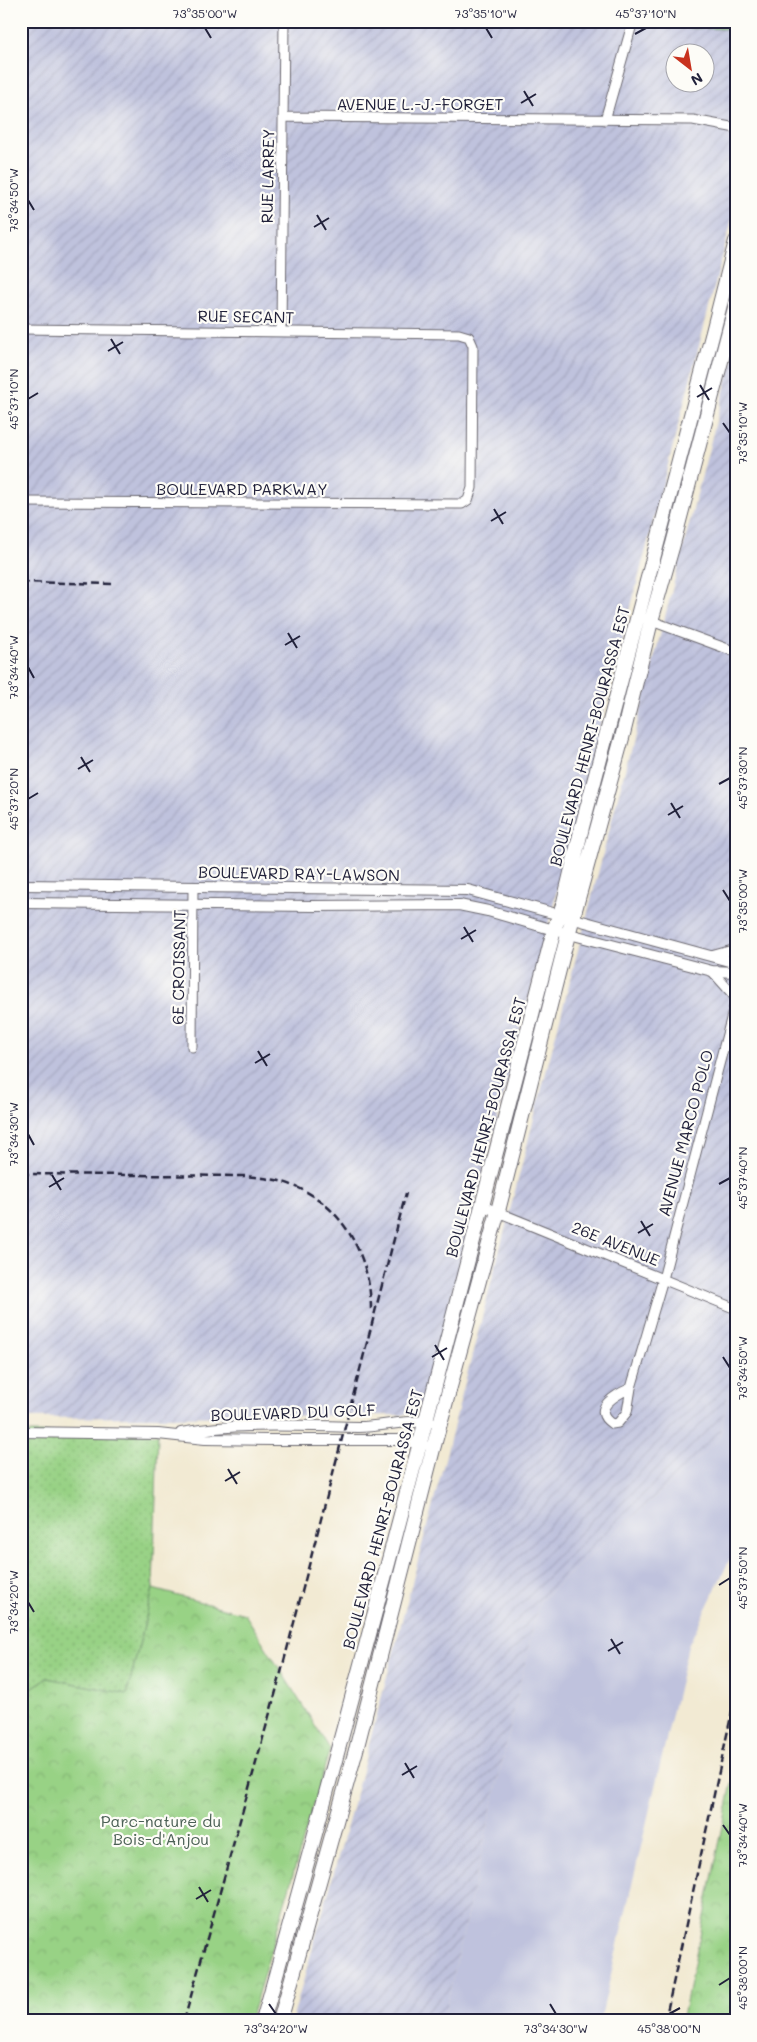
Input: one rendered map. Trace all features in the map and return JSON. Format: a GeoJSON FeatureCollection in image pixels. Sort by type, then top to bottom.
{"type":"FeatureCollection","features":[{"type":"Feature","properties":{"kind":"main road","name":"BOULEVARD HENRI-BOURASSA EST"},"geometry":{"type":"LineString","coordinates":[[280,2021],[356,1750],[433,1449],[442,1423],[498,1210],[568,934],[567,916],[622,738],[645,618],[736,241]]}},
{"type":"Feature","properties":{"kind":"main road","name":"BOULEVARD HENRI-BOURASSA EST"},"geometry":{"type":"LineString","coordinates":[[645,618],[676,535],[732,328],[736,304]]}},
{"type":"Feature","properties":{"kind":"main road","name":"BOULEVARD HENRI-BOURASSA EST"},"geometry":{"type":"LineString","coordinates":[[262,2021],[340,1747],[554,930],[567,916]]}},
{"type":"Feature","properties":{"kind":"street","name":"RUE LARREY"},"geometry":{"type":"LineString","coordinates":[[281,332],[284,21]]}},
{"type":"Feature","properties":{"kind":"street"},"geometry":{"type":"LineString","coordinates":[[606,120],[632,21]]}},
{"type":"Feature","properties":{"kind":"street","name":"AVENUE L.-J.-FORGET"},"geometry":{"type":"LineString","coordinates":[[283,117],[700,120],[736,128]]}},
{"type":"Feature","properties":{"kind":"street"},"geometry":{"type":"LineString","coordinates":[[714,332],[732,328]]}},
{"type":"Feature","properties":{"kind":"street","name":"RUE SECANT"},"geometry":{"type":"LineString","coordinates":[[21,329],[459,334],[470,337],[473,346],[472,488],[468,500],[462,504]]}},
{"type":"Feature","properties":{"kind":"street","name":"BOULEVARD PARKWAY"},"geometry":{"type":"LineString","coordinates":[[21,502],[462,504]]}},
{"type":"Feature","properties":{"kind":"street"},"geometry":{"type":"LineString","coordinates":[[645,618],[736,652]]}},
{"type":"Feature","properties":{"kind":"street","name":"BOULEVARD RAY-LAWSON"},"geometry":{"type":"LineString","coordinates":[[21,885],[457,889],[487,894],[631,936],[736,963]]}},
{"type":"Feature","properties":{"kind":"street","name":"6E CROISSANT"},"geometry":{"type":"LineString","coordinates":[[192,1047],[194,887]]}},
{"type":"Feature","properties":{"kind":"street"},"geometry":{"type":"LineString","coordinates":[[224,887],[224,905]]}},
{"type":"Feature","properties":{"kind":"street","name":"BOULEVARD RAY-LAWSON"},"geometry":{"type":"LineString","coordinates":[[21,903],[459,905],[488,911],[568,934],[712,971],[736,972]]}},
{"type":"Feature","properties":{"kind":"street"},"geometry":{"type":"LineString","coordinates":[[710,956],[736,949]]}},
{"type":"Feature","properties":{"kind":"street","name":"AVENUE MARCO POLO"},"geometry":{"type":"LineString","coordinates":[[632,1388],[663,1279],[736,999],[733,991],[712,971]]}},
{"type":"Feature","properties":{"kind":"street","name":"26E AVENUE"},"geometry":{"type":"LineString","coordinates":[[483,1206],[498,1210],[736,1309]]}},
{"type":"Feature","properties":{"kind":"street","name":"BOULEVARD DU GOLF"},"geometry":{"type":"LineString","coordinates":[[176,1434],[203,1429],[242,1427],[360,1427],[416,1420],[442,1423]]}},
{"type":"Feature","properties":{"kind":"street","name":"BOULEVARD DU GOLF"},"geometry":{"type":"LineString","coordinates":[[21,1432],[176,1434],[214,1439],[403,1440],[433,1449]]}},
{"type":"Feature","properties":{"kind":"shaded area"},"geometry":{"type":"Polygon","coordinates":[[[21,21],[687,21],[687,28],[736,29],[736,204],[424,1400],[417,1409],[402,1415],[21,1418],[21,21]]]}},
{"type":"Feature","properties":{"kind":"shaded area"},"geometry":{"type":"Polygon","coordinates":[[[736,345],[736,1355],[719,1439],[539,1602],[443,2021],[292,2021],[351,1812],[445,1459],[736,345]]]}},
{"type":"Feature","properties":{"kind":"shaded area"},"geometry":{"type":"Polygon","coordinates":[[[736,1355],[736,1546],[688,1646],[600,2021],[443,2021],[539,1602],[719,1439],[736,1355]]]}},
{"type":"Feature","properties":{"kind":"green space"},"geometry":{"type":"Polygon","coordinates":[[[687,21],[736,21],[736,29],[687,28],[687,21]]]}},
{"type":"Feature","properties":{"kind":"green space"},"geometry":{"type":"Polygon","coordinates":[[[21,1433],[158,1434],[153,1589],[127,1694],[47,1678],[21,1695],[21,1433]]]}},
{"type":"Feature","properties":{"kind":"green space","name":"Parc-nature du Bois-d'Anjou"},"geometry":{"type":"Polygon","coordinates":[[[153,1589],[245,1614],[330,1749],[250,2021],[21,2021],[21,1695],[47,1678],[127,1694],[153,1589]]]}},
{"type":"Feature","properties":{"kind":"green space"},"geometry":{"type":"Polygon","coordinates":[[[736,1764],[736,2021],[682,2021],[736,1764]]]}},
{"type":"Feature","properties":{"kind":"railway"},"geometry":{"type":"LineString","coordinates":[[21,582],[112,584]]}},
{"type":"Feature","properties":{"kind":"railway"},"geometry":{"type":"LineString","coordinates":[[21,1174],[245,1176],[270,1179],[288,1184],[312,1195],[327,1207],[351,1236],[366,1272],[371,1310]]}},
{"type":"Feature","properties":{"kind":"railway"},"geometry":{"type":"LineString","coordinates":[[184,2021],[278,1684],[406,1193]]}},
{"type":"Feature","properties":{"kind":"railway"},"geometry":{"type":"LineString","coordinates":[[665,2021],[736,1693]]}}]}
